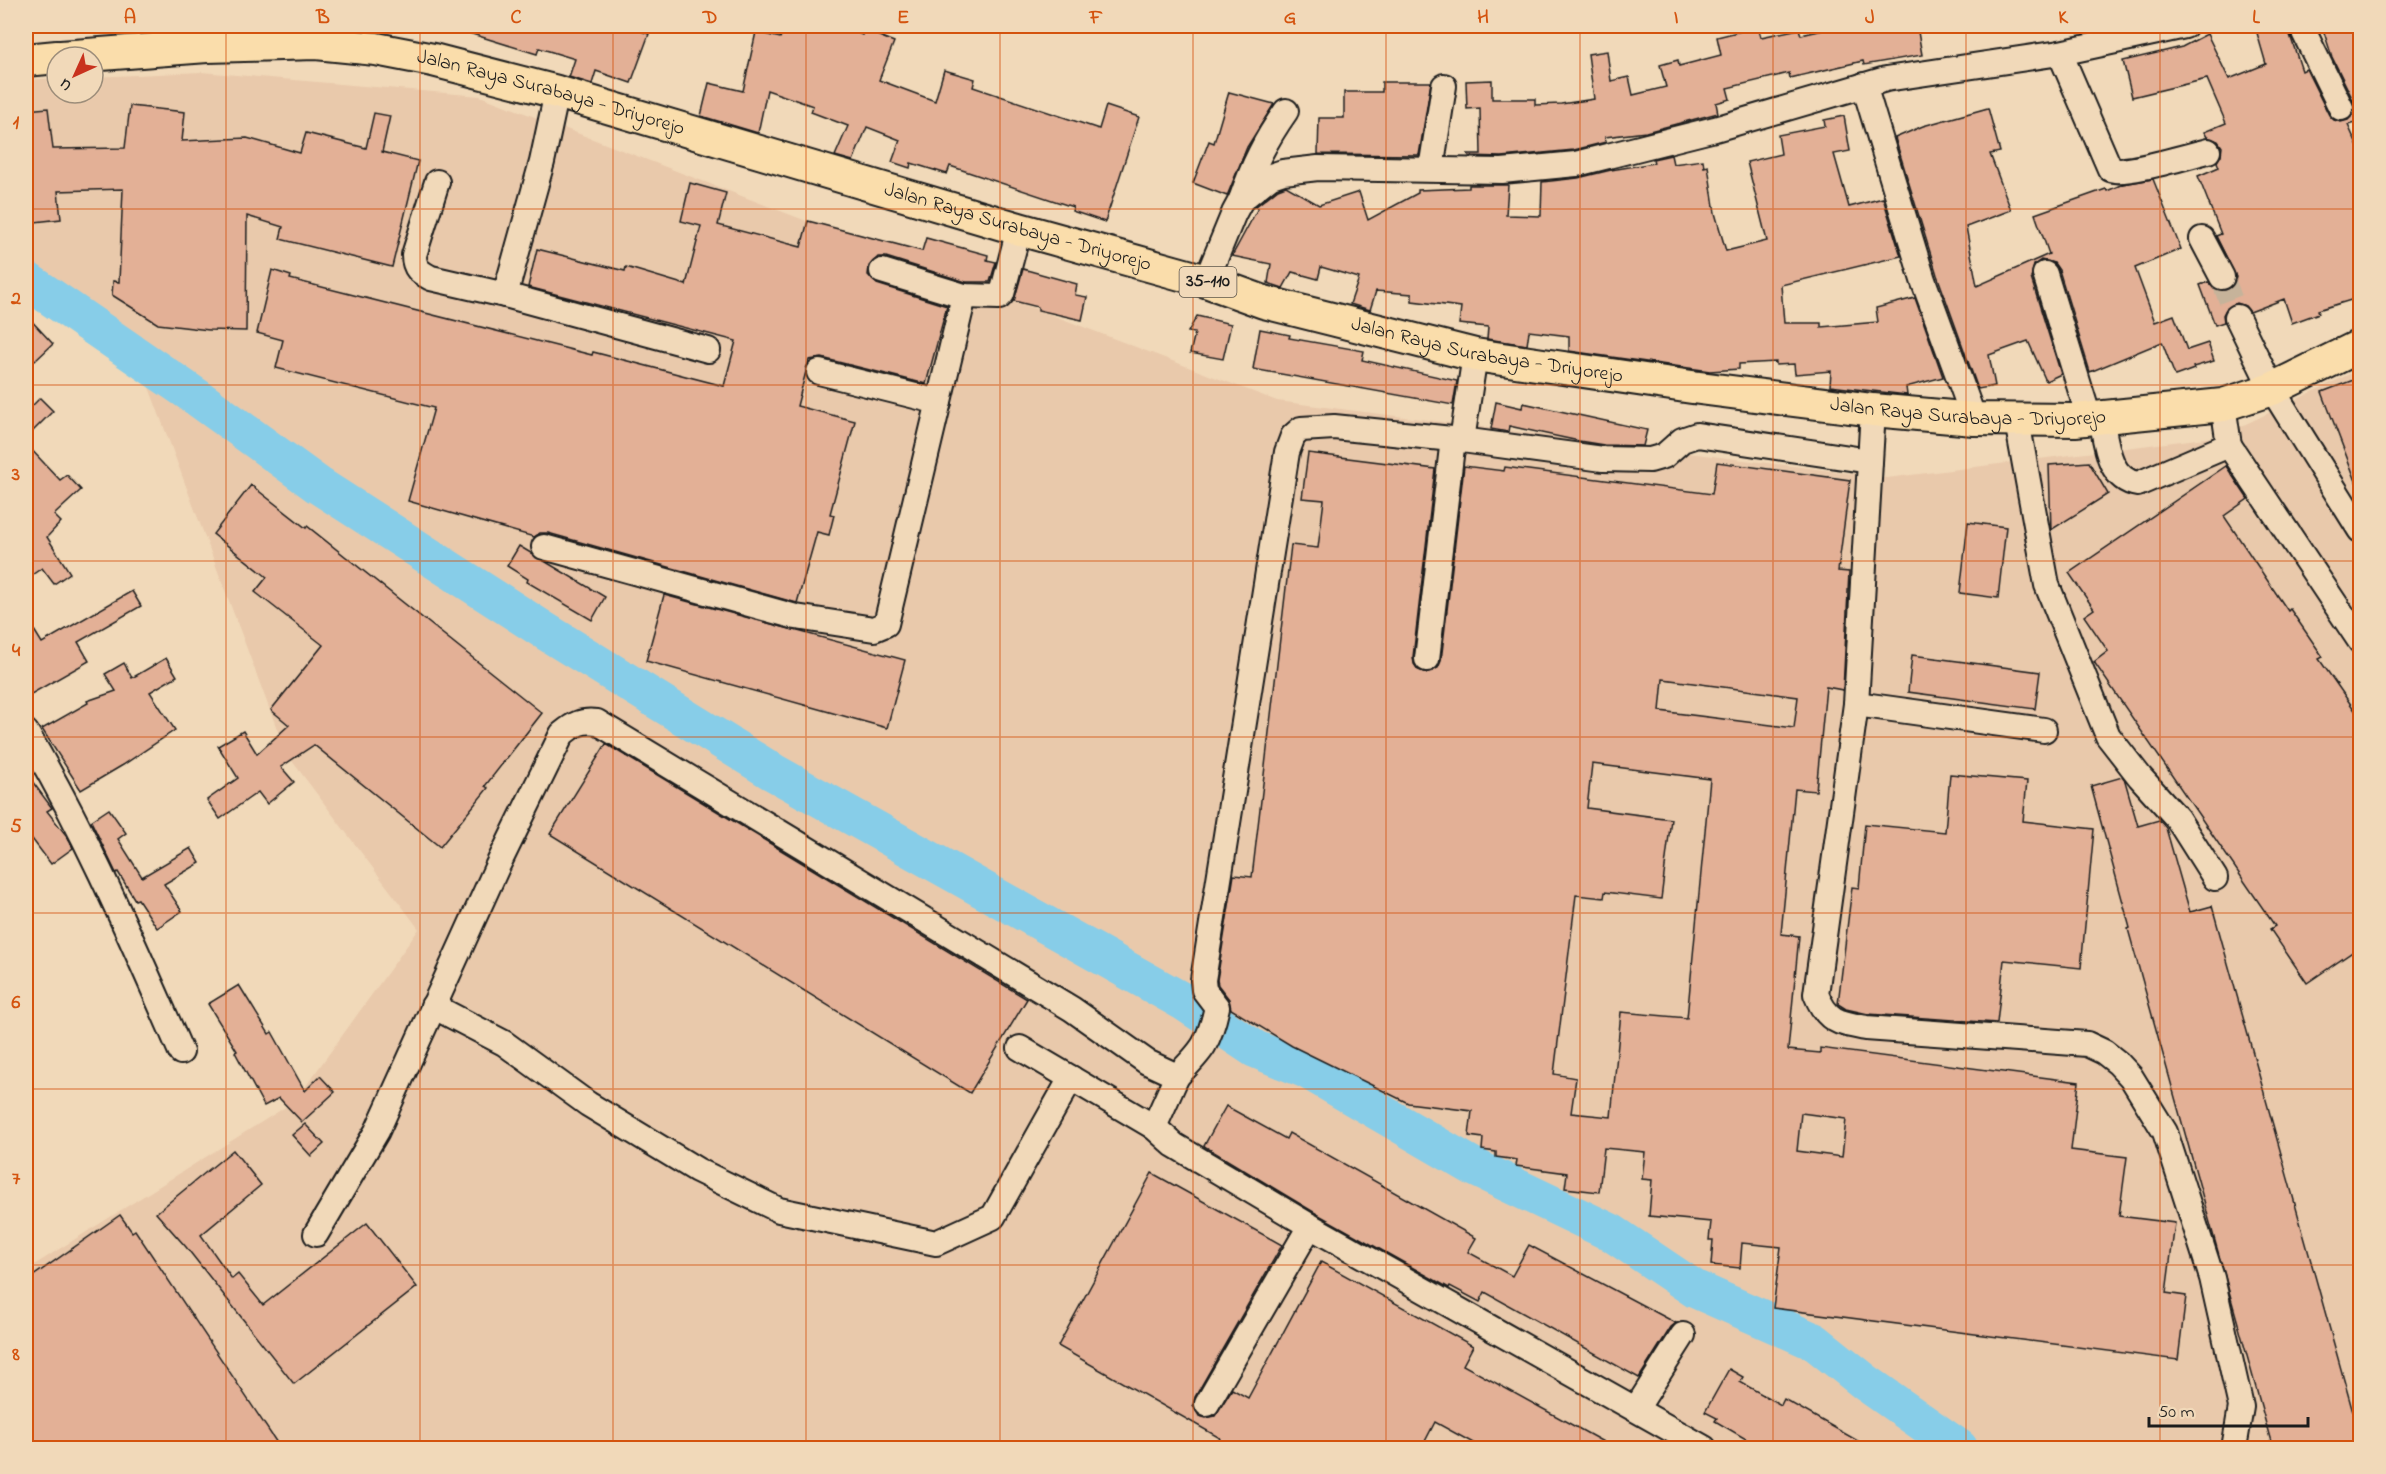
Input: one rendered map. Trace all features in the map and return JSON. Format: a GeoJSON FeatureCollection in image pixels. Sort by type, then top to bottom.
{"type":"FeatureCollection","features":[{"type":"Feature","properties":{"kind":"main road","name":"Jalan Raya Surabaya - Driyorejo"},"geometry":{"type":"LineString","coordinates":[[105,54],[318,34],[376,49],[433,60],[557,92],[1019,229],[1206,281],[1264,302],[1475,355],[1692,387],[1873,410],[1974,419],[2017,421],[2095,418],[2223,405],[2272,389],[2361,346]]}},
{"type":"Feature","properties":{"kind":"main road","name":"Jalan Raya Surabaya - Driyorejo"},"geometry":{"type":"LineString","coordinates":[[26,60],[45,58]]}},
{"type":"Feature","properties":{"kind":"street"},"geometry":{"type":"LineString","coordinates":[[1241,200],[1271,176],[1296,170],[1318,168],[1502,171],[1576,164],[1715,129],[1886,79],[2060,53],[2185,26]]}},
{"type":"Feature","properties":{"kind":"street"},"geometry":{"type":"LineString","coordinates":[[2301,26],[2341,108]]}},
{"type":"Feature","properties":{"kind":"street"},"geometry":{"type":"LineString","coordinates":[[2060,53],[2110,169],[2115,172],[2128,170],[2208,151]]}},
{"type":"Feature","properties":{"kind":"street"},"geometry":{"type":"LineString","coordinates":[[1864,85],[1923,280],[1974,419]]}},
{"type":"Feature","properties":{"kind":"street"},"geometry":{"type":"LineString","coordinates":[[1431,169],[1444,86]]}},
{"type":"Feature","properties":{"kind":"street"},"geometry":{"type":"LineString","coordinates":[[505,295],[542,162],[557,92]]}},
{"type":"Feature","properties":{"kind":"street"},"geometry":{"type":"LineString","coordinates":[[1206,281],[1241,200],[1257,156],[1286,111]]}},
{"type":"Feature","properties":{"kind":"street"},"geometry":{"type":"LineString","coordinates":[[437,182],[414,255],[416,269],[432,278],[505,295],[708,350]]}},
{"type":"Feature","properties":{"kind":"street"},"geometry":{"type":"LineString","coordinates":[[882,271],[964,296],[994,298],[1000,296],[1019,229]]}},
{"type":"Feature","properties":{"kind":"street"},"geometry":{"type":"LineString","coordinates":[[2202,239],[2222,277]]}},
{"type":"Feature","properties":{"kind":"street"},"geometry":{"type":"LineString","coordinates":[[2045,274],[2095,418],[2118,475],[2127,482],[2138,483],[2229,445]]}},
{"type":"Feature","properties":{"kind":"street"},"geometry":{"type":"LineString","coordinates":[[544,547],[796,617],[874,629],[886,624],[890,615],[964,296]]}},
{"type":"Feature","properties":{"kind":"street"},"geometry":{"type":"LineString","coordinates":[[2237,317],[2272,389],[2361,530]]}},
{"type":"Feature","properties":{"kind":"street"},"geometry":{"type":"LineString","coordinates":[[1427,659],[1458,440],[1475,355]]}},
{"type":"Feature","properties":{"kind":"street"},"geometry":{"type":"LineString","coordinates":[[819,372],[939,402]]}},
{"type":"Feature","properties":{"kind":"street"},"geometry":{"type":"LineString","coordinates":[[2223,405],[2229,445],[2361,641]]}},
{"type":"Feature","properties":{"kind":"street"},"geometry":{"type":"LineString","coordinates":[[1873,410],[1856,704],[1816,994],[1821,1007],[1838,1022],[1866,1028],[2088,1044],[2118,1063],[2131,1077],[2165,1132],[2212,1278],[2241,1407],[2234,1449]]}},
{"type":"Feature","properties":{"kind":"street"},"geometry":{"type":"LineString","coordinates":[[2017,421],[2047,585],[2108,736],[2140,777],[2177,818],[2215,878]]}},
{"type":"Feature","properties":{"kind":"street"},"geometry":{"type":"LineString","coordinates":[[1154,1127],[1177,1076],[1202,1051],[1210,1035],[1217,1007],[1204,990],[1203,980],[1285,464],[1293,436],[1301,429],[1334,427],[1603,459],[1650,460],[1664,456],[1682,440],[1697,435],[1870,461]]}},
{"type":"Feature","properties":{"kind":"street"},"geometry":{"type":"LineString","coordinates":[[1856,704],[2044,730]]}},
{"type":"Feature","properties":{"kind":"street"},"geometry":{"type":"LineString","coordinates":[[316,1234],[377,1131],[433,1006],[562,735],[574,724],[585,721],[597,722],[1072,1009],[1147,1062],[1177,1076]]}},
{"type":"Feature","properties":{"kind":"street"},"geometry":{"type":"LineString","coordinates":[[26,732],[56,783],[102,874],[181,1053]]}},
{"type":"Feature","properties":{"kind":"street"},"geometry":{"type":"LineString","coordinates":[[433,1006],[504,1042],[588,1104],[697,1170],[779,1210],[936,1243],[993,1217],[1071,1078]]}},
{"type":"Feature","properties":{"kind":"street"},"geometry":{"type":"LineString","coordinates":[[1020,1048],[1154,1127],[1174,1145],[1310,1226],[1704,1449]]}},
{"type":"Feature","properties":{"kind":"street"},"geometry":{"type":"LineString","coordinates":[[1207,1404],[1310,1226]]}},
{"type":"Feature","properties":{"kind":"street"},"geometry":{"type":"LineString","coordinates":[[1636,1409],[1683,1335]]}},
{"type":"Feature","properties":{"kind":"shaded area"},"geometry":{"type":"Polygon","coordinates":[[[201,72],[480,96],[1277,401],[1887,478],[2221,436],[2360,369],[2360,1448],[26,1448],[26,1270],[295,1101],[419,929],[286,753],[147,382],[26,272],[26,80],[45,79],[45,105],[105,105],[105,76],[201,72]]]}},
{"type":"Feature","properties":{"kind":"building"},"geometry":{"type":"Polygon","coordinates":[[[459,26],[627,26],[649,34],[631,83],[596,71],[592,84],[569,77],[575,59],[539,48],[537,54],[459,30],[459,26]]]}},
{"type":"Feature","properties":{"kind":"building"},"geometry":{"type":"Polygon","coordinates":[[[786,26],[842,26],[862,35],[864,30],[894,42],[879,80],[935,101],[944,70],[975,79],[973,87],[1099,129],[1106,106],[1139,117],[1105,222],[1072,211],[1073,207],[950,166],[947,174],[911,163],[910,168],[892,162],[900,140],[867,127],[853,161],[835,156],[848,126],[811,112],[813,106],[767,90],[758,133],[701,116],[709,83],[743,91],[756,32],[780,38],[786,26]]]}},
{"type":"Feature","properties":{"kind":"building"},"geometry":{"type":"Polygon","coordinates":[[[1841,26],[1917,26],[1922,55],[1864,65],[1863,61],[1790,78],[1789,73],[1727,88],[1730,99],[1716,103],[1718,113],[1646,132],[1605,137],[1606,142],[1574,150],[1501,157],[1469,156],[1468,154],[1481,154],[1480,108],[1467,109],[1466,81],[1492,80],[1492,99],[1535,99],[1535,105],[1594,99],[1588,54],[1607,51],[1611,81],[1629,77],[1633,95],[1666,87],[1660,65],[1678,60],[1679,66],[1721,55],[1717,37],[1758,27],[1761,37],[1799,29],[1801,35],[1841,26]]]}},
{"type":"Feature","properties":{"kind":"building"},"geometry":{"type":"Polygon","coordinates":[[[2255,26],[2287,26],[2302,71],[2306,69],[2329,115],[2341,122],[2353,115],[2354,102],[2332,57],[2322,26],[2356,26],[2361,37],[2361,121],[2348,125],[2361,154],[2361,297],[2318,310],[2319,313],[2292,323],[2284,299],[2250,312],[2245,306],[2237,303],[2226,309],[2223,315],[2224,322],[2215,325],[2200,285],[2208,282],[2214,289],[2222,291],[2234,285],[2236,277],[2216,236],[2221,234],[2198,176],[2219,167],[2217,162],[2221,155],[2222,147],[2218,141],[2207,137],[2204,132],[2226,123],[2207,79],[2132,97],[2123,61],[2182,47],[2207,34],[2229,79],[2266,64],[2255,26]]]}},
{"type":"Feature","properties":{"kind":"building"},"geometry":{"type":"Polygon","coordinates":[[[1382,82],[1431,82],[1419,155],[1318,154],[1319,118],[1344,118],[1344,92],[1382,92],[1382,82]]]}},
{"type":"Feature","properties":{"kind":"building"},"geometry":{"type":"Polygon","coordinates":[[[1229,92],[1274,104],[1247,147],[1227,196],[1193,183],[1209,141],[1214,143],[1229,92]]]}},
{"type":"Feature","properties":{"kind":"building"},"geometry":{"type":"Polygon","coordinates":[[[130,106],[185,112],[182,141],[247,138],[300,153],[306,133],[366,148],[374,113],[390,116],[382,152],[418,161],[392,267],[280,239],[283,227],[247,216],[246,331],[209,330],[158,324],[112,295],[113,281],[119,282],[123,189],[58,191],[61,219],[26,223],[26,110],[48,108],[53,149],[125,148],[130,106]]]}},
{"type":"Feature","properties":{"kind":"building"},"geometry":{"type":"Polygon","coordinates":[[[1988,108],[2000,152],[1990,154],[2011,210],[1966,227],[1977,286],[2049,254],[2035,214],[2106,189],[2107,191],[2123,184],[2153,179],[2181,249],[2135,268],[2155,322],[2174,315],[2187,350],[2208,343],[2214,361],[2193,367],[2194,369],[2175,376],[2162,342],[2090,372],[2059,270],[2054,263],[2041,260],[2034,265],[2031,278],[2061,374],[2046,381],[2028,341],[1989,355],[1995,386],[1978,389],[1937,275],[1895,138],[1923,126],[1988,108]]]}},
{"type":"Feature","properties":{"kind":"building"},"geometry":{"type":"Polygon","coordinates":[[[1844,116],[1850,151],[1834,154],[1849,207],[1883,198],[1901,256],[1781,285],[1784,323],[1821,323],[1821,327],[1878,322],[1876,308],[1915,298],[1943,377],[1906,387],[1907,395],[1830,386],[1831,371],[1795,374],[1794,364],[1776,365],[1776,362],[1739,364],[1739,369],[1710,371],[1569,351],[1569,336],[1529,331],[1527,345],[1487,339],[1488,327],[1459,324],[1461,307],[1412,301],[1412,294],[1376,291],[1370,310],[1350,304],[1359,278],[1321,267],[1318,279],[1292,272],[1283,288],[1268,283],[1271,264],[1232,256],[1258,208],[1255,207],[1278,189],[1286,186],[1319,205],[1359,192],[1368,220],[1418,193],[1418,190],[1469,188],[1469,185],[1508,185],[1506,215],[1541,216],[1542,182],[1578,178],[1654,163],[1653,159],[1671,155],[1673,164],[1703,160],[1704,167],[1708,166],[1715,213],[1726,251],[1767,241],[1747,162],[1781,154],[1778,135],[1825,126],[1824,120],[1844,116]]]}},
{"type":"Feature","properties":{"kind":"building"},"geometry":{"type":"Polygon","coordinates":[[[690,183],[726,193],[718,225],[801,247],[808,221],[922,251],[926,238],[988,255],[987,260],[996,262],[990,282],[966,282],[886,257],[878,257],[869,266],[868,275],[877,284],[947,306],[926,384],[822,358],[809,360],[797,406],[855,421],[830,514],[834,515],[829,535],[817,532],[797,603],[548,533],[540,533],[534,537],[408,501],[434,408],[276,368],[283,340],[257,333],[272,270],[291,276],[290,279],[724,386],[736,341],[528,287],[537,249],[625,271],[626,267],[686,285],[701,226],[681,221],[690,183]]]}},
{"type":"Feature","properties":{"kind":"building"},"geometry":{"type":"Polygon","coordinates":[[[1023,269],[1077,284],[1075,295],[1087,297],[1082,320],[1038,310],[1038,307],[1014,301],[1023,269]]]}},
{"type":"Feature","properties":{"kind":"building"},"geometry":{"type":"Polygon","coordinates":[[[26,315],[53,344],[35,361],[26,351],[26,315]]]}},
{"type":"Feature","properties":{"kind":"building"},"geometry":{"type":"Polygon","coordinates":[[[1197,316],[1231,324],[1223,359],[1190,353],[1195,333],[1188,332],[1197,316]]]}},
{"type":"Feature","properties":{"kind":"building"},"geometry":{"type":"Polygon","coordinates":[[[1260,329],[1290,335],[1289,338],[1364,351],[1362,360],[1457,381],[1453,405],[1253,369],[1260,329]]]}},
{"type":"Feature","properties":{"kind":"building"},"geometry":{"type":"Polygon","coordinates":[[[2361,377],[2361,489],[2359,489],[2322,392],[2361,377]]]}},
{"type":"Feature","properties":{"kind":"building"},"geometry":{"type":"Polygon","coordinates":[[[40,398],[53,411],[26,438],[26,412],[40,398]]]}},
{"type":"Feature","properties":{"kind":"building"},"geometry":{"type":"Polygon","coordinates":[[[1496,402],[1522,408],[1523,403],[1647,430],[1643,446],[1604,445],[1509,426],[1508,432],[1491,429],[1496,402]]]}},
{"type":"Feature","properties":{"kind":"building"},"geometry":{"type":"Polygon","coordinates":[[[26,444],[60,480],[67,475],[81,490],[54,515],[61,522],[47,537],[70,573],[54,584],[42,568],[26,579],[26,444]]]}},
{"type":"Feature","properties":{"kind":"building"},"geometry":{"type":"Polygon","coordinates":[[[1308,453],[1435,469],[1413,657],[1418,670],[1426,673],[1438,668],[1441,661],[1464,466],[1504,471],[1505,467],[1712,494],[1717,462],[1850,480],[1838,571],[1849,572],[1843,690],[1826,687],[1816,791],[1795,789],[1781,934],[1799,936],[1788,1050],[1820,1053],[1820,1048],[2079,1082],[2071,1150],[2127,1157],[2119,1216],[2175,1223],[2166,1293],[2186,1296],[2178,1360],[1773,1308],[1781,1247],[1742,1243],[1740,1268],[1711,1265],[1713,1240],[1709,1240],[1711,1222],[1649,1216],[1652,1180],[1642,1179],[1645,1152],[1604,1148],[1599,1192],[1565,1188],[1567,1173],[1516,1166],[1517,1160],[1496,1157],[1496,1152],[1482,1150],[1483,1138],[1469,1136],[1472,1111],[1408,1103],[1292,1046],[1231,1009],[1229,999],[1218,985],[1217,980],[1234,875],[1252,877],[1291,545],[1318,548],[1324,500],[1302,498],[1308,453]],[[1663,679],[1660,711],[1794,728],[1798,697],[1663,679]],[[1592,764],[1587,808],[1671,819],[1661,899],[1605,892],[1604,898],[1576,895],[1554,1074],[1576,1078],[1571,1113],[1611,1117],[1621,1012],[1687,1018],[1710,779],[1592,764]],[[1801,1113],[1797,1151],[1842,1157],[1846,1119],[1801,1113]]]}},
{"type":"Feature","properties":{"kind":"building"},"geometry":{"type":"Polygon","coordinates":[[[2089,462],[2108,494],[2051,530],[2049,465],[2089,462]]]}},
{"type":"Feature","properties":{"kind":"building"},"geometry":{"type":"Polygon","coordinates":[[[2226,466],[2248,499],[2224,516],[2288,611],[2290,609],[2323,657],[2319,659],[2361,719],[2361,946],[2307,983],[2270,929],[2275,926],[2094,662],[2108,651],[2084,616],[2094,609],[2069,573],[2226,466]]]}},
{"type":"Feature","properties":{"kind":"building"},"geometry":{"type":"Polygon","coordinates":[[[251,485],[306,528],[307,526],[542,713],[485,786],[488,788],[440,847],[314,745],[281,767],[294,782],[267,804],[258,792],[220,819],[207,800],[238,778],[218,746],[243,731],[257,754],[289,725],[271,710],[323,645],[255,592],[267,577],[213,534],[251,485]]]}},
{"type":"Feature","properties":{"kind":"building"},"geometry":{"type":"Polygon","coordinates":[[[1968,522],[2006,527],[1998,598],[1960,593],[1968,522]]]}},
{"type":"Feature","properties":{"kind":"building"},"geometry":{"type":"Polygon","coordinates":[[[519,546],[605,597],[592,620],[527,582],[528,579],[507,566],[519,546]]]}},
{"type":"Feature","properties":{"kind":"building"},"geometry":{"type":"Polygon","coordinates":[[[132,591],[141,606],[78,642],[89,661],[26,697],[26,617],[42,643],[132,591]]]}},
{"type":"Feature","properties":{"kind":"building"},"geometry":{"type":"Polygon","coordinates":[[[664,595],[905,660],[887,728],[646,661],[664,595]]]}},
{"type":"Feature","properties":{"kind":"building"},"geometry":{"type":"Polygon","coordinates":[[[1912,655],[2040,672],[2035,709],[1908,692],[1912,655]]]}},
{"type":"Feature","properties":{"kind":"building"},"geometry":{"type":"Polygon","coordinates":[[[166,658],[177,676],[150,692],[175,730],[81,790],[42,729],[88,703],[87,701],[116,691],[105,674],[124,663],[132,678],[166,658]]]}},
{"type":"Feature","properties":{"kind":"building"},"geometry":{"type":"Polygon","coordinates":[[[606,744],[1027,999],[970,1093],[550,834],[606,744]]]}},
{"type":"Feature","properties":{"kind":"building"},"geometry":{"type":"Polygon","coordinates":[[[26,773],[52,808],[47,811],[73,848],[51,864],[26,831],[26,773]]]}},
{"type":"Feature","properties":{"kind":"building"},"geometry":{"type":"Polygon","coordinates":[[[1950,774],[2027,781],[2023,821],[2094,829],[2081,968],[2004,960],[1997,1023],[1868,1014],[1846,1009],[1838,1004],[1852,887],[1859,888],[1865,824],[1945,832],[1950,774]]]}},
{"type":"Feature","properties":{"kind":"building"},"geometry":{"type":"Polygon","coordinates":[[[2122,777],[2138,826],[2159,820],[2166,828],[2190,912],[2212,906],[2361,1441],[2361,1449],[2273,1449],[2128,929],[2130,928],[2091,786],[2122,777]]]}},
{"type":"Feature","properties":{"kind":"building"},"geometry":{"type":"Polygon","coordinates":[[[109,809],[126,833],[118,839],[142,877],[191,848],[200,863],[164,884],[182,911],[157,928],[138,899],[135,900],[118,872],[116,873],[91,821],[109,809]]]}},
{"type":"Feature","properties":{"kind":"building"},"geometry":{"type":"Polygon","coordinates":[[[239,985],[269,1034],[272,1032],[305,1091],[320,1076],[335,1092],[302,1122],[279,1098],[264,1106],[235,1052],[237,1051],[208,1004],[239,985]]]}},
{"type":"Feature","properties":{"kind":"building"},"geometry":{"type":"Polygon","coordinates":[[[1226,1106],[1286,1139],[1289,1133],[1476,1238],[1468,1252],[1512,1276],[1529,1245],[1676,1323],[1671,1327],[1639,1378],[1485,1292],[1480,1302],[1450,1286],[1449,1288],[1317,1214],[1204,1146],[1226,1106]]]}},
{"type":"Feature","properties":{"kind":"building"},"geometry":{"type":"Polygon","coordinates":[[[305,1124],[324,1144],[311,1156],[292,1135],[305,1124]]]}},
{"type":"Feature","properties":{"kind":"building"},"geometry":{"type":"Polygon","coordinates":[[[233,1150],[261,1185],[201,1235],[232,1279],[238,1274],[263,1305],[367,1223],[417,1287],[294,1384],[186,1247],[156,1213],[233,1150]]]}},
{"type":"Feature","properties":{"kind":"building"},"geometry":{"type":"Polygon","coordinates":[[[1152,1173],[1282,1245],[1195,1397],[1193,1405],[1199,1416],[1206,1418],[1215,1416],[1232,1389],[1248,1398],[1321,1262],[1473,1346],[1463,1365],[1616,1449],[1484,1449],[1435,1422],[1421,1449],[1214,1449],[1220,1438],[1058,1346],[1152,1173]]]}},
{"type":"Feature","properties":{"kind":"building"},"geometry":{"type":"Polygon","coordinates":[[[120,1215],[132,1232],[135,1230],[281,1449],[36,1449],[26,1432],[26,1281],[120,1215]]]}},
{"type":"Feature","properties":{"kind":"building"},"geometry":{"type":"Polygon","coordinates":[[[1729,1369],[1743,1377],[1740,1382],[1781,1405],[1784,1399],[1872,1449],[1763,1449],[1715,1421],[1717,1418],[1705,1412],[1729,1369]]]}},
{"type":"Feature","properties":{"kind":"waterway"},"geometry":{"type":"LineString","coordinates":[[26,280],[198,398],[318,485],[545,631],[773,772],[1184,1002],[1255,1049],[1307,1070],[1474,1167],[1612,1233],[1695,1289],[1815,1342],[1865,1382],[1959,1448]]}},
{"type":"Feature","properties":{"kind":"tunnel"},"geometry":{"type":"LineString","coordinates":[[2222,277],[2237,317]]}}]}
